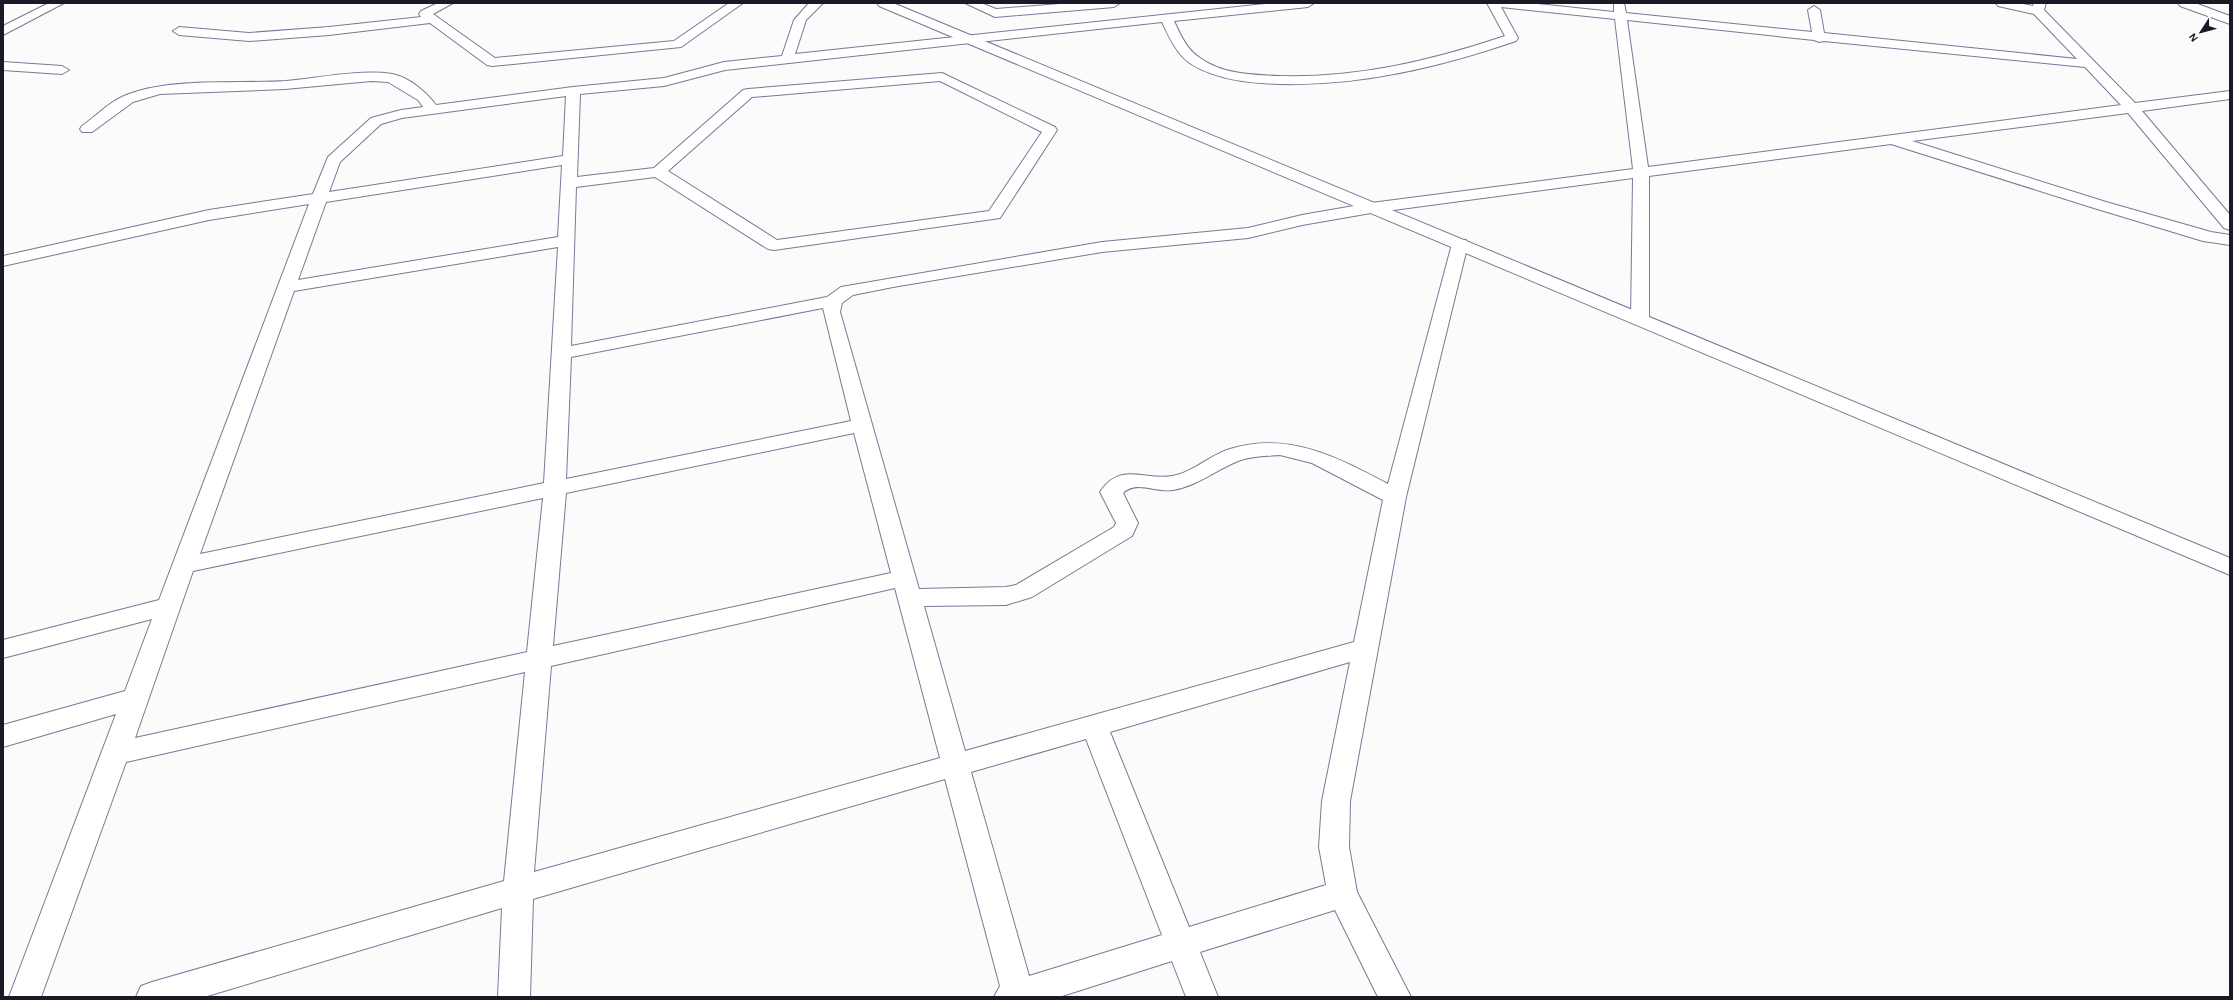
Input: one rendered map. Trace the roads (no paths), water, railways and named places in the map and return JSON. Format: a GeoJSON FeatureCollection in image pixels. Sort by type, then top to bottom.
{"type":"FeatureCollection","features":[{"type":"Feature","properties":{"kind":"street"},"geometry":{"type":"LineString","coordinates":[[3,31],[58,3]]}},
{"type":"Feature","properties":{"kind":"street"},"geometry":{"type":"LineString","coordinates":[[447,3],[425,14],[492,62],[677,44],[737,3]]}},
{"type":"Feature","properties":{"kind":"street"},"geometry":{"type":"LineString","coordinates":[[800,89],[795,58],[799,21],[805,10],[817,3]]}},
{"type":"Feature","properties":{"kind":"street"},"geometry":{"type":"LineString","coordinates":[[882,3],[2230,567]]}},
{"type":"Feature","properties":{"kind":"street"},"geometry":{"type":"LineString","coordinates":[[971,3],[995,13],[1114,3]]}},
{"type":"Feature","properties":{"kind":"street"},"geometry":{"type":"LineString","coordinates":[[24,997],[116,753],[334,160],[376,121],[401,114],[573,91],[664,82],[685,70],[968,40],[1167,12],[1189,16],[1308,3]]}},
{"type":"Feature","properties":{"kind":"street"},"geometry":{"type":"LineString","coordinates":[[1167,12],[1184,51],[1196,62],[1233,76],[1258,80],[1344,78],[1400,70],[1463,54],[1512,38],[1493,3],[1620,10],[1819,38],[2090,64]]}},
{"type":"Feature","properties":{"kind":"street"},"geometry":{"type":"LineString","coordinates":[[2002,3],[2039,7],[2132,108],[2230,225]]}},
{"type":"Feature","properties":{"kind":"street"},"geometry":{"type":"LineString","coordinates":[[2185,3],[2191,3]]}},
{"type":"Feature","properties":{"kind":"street"},"geometry":{"type":"LineString","coordinates":[[2185,3],[2230,20]]}},
{"type":"Feature","properties":{"kind":"street"},"geometry":{"type":"LineString","coordinates":[[1620,10],[1642,172],[1640,319]]}},
{"type":"Feature","properties":{"kind":"street"},"geometry":{"type":"LineString","coordinates":[[1814,10],[1819,38]]}},
{"type":"Feature","properties":{"kind":"street"},"geometry":{"type":"LineString","coordinates":[[179,31],[256,37],[322,32],[433,19]]}},
{"type":"Feature","properties":{"kind":"street"},"geometry":{"type":"LineString","coordinates":[[658,46],[669,56]]}},
{"type":"Feature","properties":{"kind":"street"},"geometry":{"type":"LineString","coordinates":[[3,66],[62,70]]}},
{"type":"Feature","properties":{"kind":"street"},"geometry":{"type":"LineString","coordinates":[[87,129],[128,99],[159,90],[285,85],[371,77],[391,78],[407,86],[423,97],[432,110]]}},
{"type":"Feature","properties":{"kind":"street"},"geometry":{"type":"LineString","coordinates":[[569,183],[658,172],[748,93],[942,78],[1050,130],[994,215],[774,245],[658,172]]}},
{"type":"Feature","properties":{"kind":"street"},"geometry":{"type":"LineString","coordinates":[[514,997],[518,890],[555,490],[573,91]]}},
{"type":"Feature","properties":{"kind":"street"},"geometry":{"type":"LineString","coordinates":[[562,353],[833,301],[847,291],[1102,247],[1248,234],[1302,220],[1371,208],[2230,95]]}},
{"type":"Feature","properties":{"kind":"street"},"geometry":{"type":"LineString","coordinates":[[1891,139],[2100,205],[2210,237],[2230,240]]}},
{"type":"Feature","properties":{"kind":"street"},"geometry":{"type":"LineString","coordinates":[[3,261],[202,217],[320,197],[570,159]]}},
{"type":"Feature","properties":{"kind":"street"},"geometry":{"type":"LineString","coordinates":[[287,288],[566,241]]}},
{"type":"Feature","properties":{"kind":"street"},"geometry":{"type":"LineString","coordinates":[[1395,997],[1342,894],[1334,847],[1336,801],[1364,648],[1395,497],[1460,244]]}},
{"type":"Feature","properties":{"kind":"street"},"geometry":{"type":"LineString","coordinates":[[833,301],[831,312],[956,766],[1016,996],[1342,894]]}},
{"type":"Feature","properties":{"kind":"street"},"geometry":{"type":"LineString","coordinates":[[184,565],[555,490],[862,425]]}},
{"type":"Feature","properties":{"kind":"street"},"geometry":{"type":"LineString","coordinates":[[116,753],[538,661],[907,588],[1006,596],[1024,591],[1124,531],[1127,523],[1111,492],[1117,485],[1127,480],[1140,479],[1171,483],[1181,481],[1236,454],[1259,449],[1277,447],[1296,450],[1322,458],[1395,497]]}},
{"type":"Feature","properties":{"kind":"street"},"geometry":{"type":"LineString","coordinates":[[3,649],[169,606]]}},
{"type":"Feature","properties":{"kind":"street"},"geometry":{"type":"LineString","coordinates":[[152,997],[518,890],[956,766],[1364,648]]}},
{"type":"Feature","properties":{"kind":"street"},"geometry":{"type":"LineString","coordinates":[[3,736],[135,698]]}},
{"type":"Feature","properties":{"kind":"street"},"geometry":{"type":"LineString","coordinates":[[1094,726],[1202,997]]}}]}
